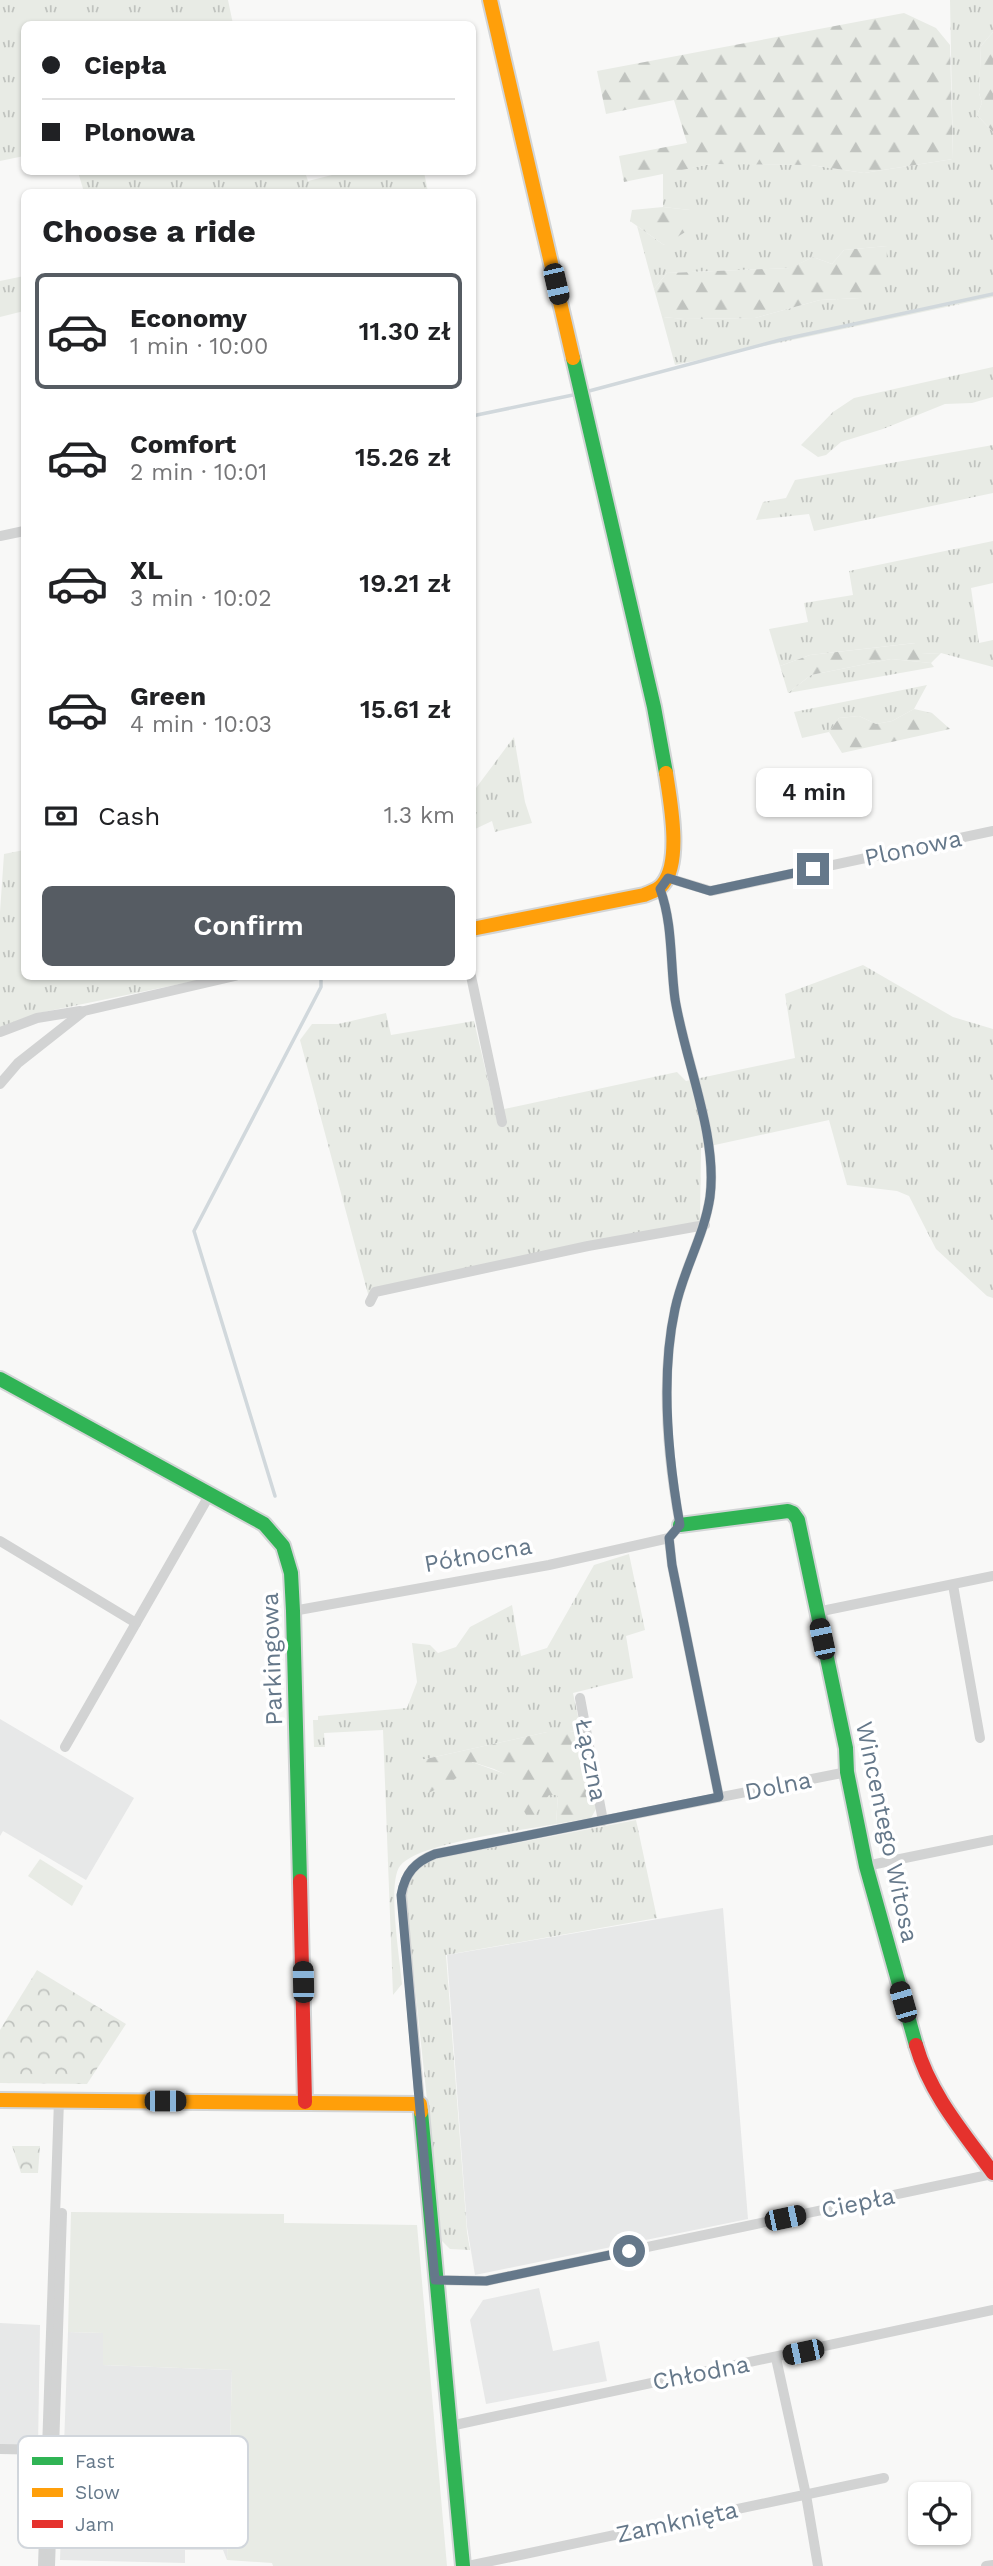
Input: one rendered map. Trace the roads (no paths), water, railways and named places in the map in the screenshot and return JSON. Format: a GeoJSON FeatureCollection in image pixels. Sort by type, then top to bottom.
{"type":"FeatureCollection","features":[{"type":"Feature","properties":{"kind":"street"},"geometry":{"type":"LineString","coordinates":[[490,0],[654,707],[666,770],[673,834],[664,883],[675,999],[708,1147],[710,1194],[705,1225],[675,1308],[670,1351],[668,1452],[680,1525],[669,1538],[672,1565],[719,1797]]}},
{"type":"Feature","properties":{"kind":"street"},"geometry":{"type":"LineString","coordinates":[[0,536],[21,532]]}},
{"type":"Feature","properties":{"kind":"street","name":"Plonowa"},"geometry":{"type":"LineString","coordinates":[[664,883],[710,891],[993,831]]}},
{"type":"Feature","properties":{"kind":"street"},"geometry":{"type":"LineString","coordinates":[[476,928],[645,895],[664,883]]}},
{"type":"Feature","properties":{"kind":"street"},"geometry":{"type":"LineString","coordinates":[[0,1032],[37,1018],[83,1011],[211,980]]}},
{"type":"Feature","properties":{"kind":"street"},"geometry":{"type":"LineString","coordinates":[[472,980],[502,1122]]}},
{"type":"Feature","properties":{"kind":"street"},"geometry":{"type":"LineString","coordinates":[[0,1084],[18,1063],[83,1011]]}},
{"type":"Feature","properties":{"kind":"street"},"geometry":{"type":"LineString","coordinates":[[370,1301],[375,1292],[705,1225]]}},
{"type":"Feature","properties":{"kind":"street","name":"Parkingowa"},"geometry":{"type":"LineString","coordinates":[[0,1379],[264,1524],[283,1546],[292,1573],[305,2102]]}},
{"type":"Feature","properties":{"kind":"street"},"geometry":{"type":"LineString","coordinates":[[65,1746],[210,1494]]}},
{"type":"Feature","properties":{"kind":"street","name":"Wincentego Witosa"},"geometry":{"type":"LineString","coordinates":[[680,1525],[765,1513],[796,1517],[846,1748],[847,1773],[866,1866],[923,2069],[935,2093],[993,2174]]}},
{"type":"Feature","properties":{"kind":"street","name":"Północna"},"geometry":{"type":"LineString","coordinates":[[293,1611],[550,1565],[669,1538]]}},
{"type":"Feature","properties":{"kind":"street"},"geometry":{"type":"LineString","coordinates":[[0,1541],[136,1623]]}},
{"type":"Feature","properties":{"kind":"street"},"geometry":{"type":"LineString","coordinates":[[817,1612],[993,1576]]}},
{"type":"Feature","properties":{"kind":"street"},"geometry":{"type":"LineString","coordinates":[[953,1585],[981,1738]]}},
{"type":"Feature","properties":{"kind":"street","name":"Łączna"},"geometry":{"type":"LineString","coordinates":[[580,1699],[603,1821]]}},
{"type":"Feature","properties":{"kind":"street","name":"Dolna"},"geometry":{"type":"LineString","coordinates":[[419,2104],[402,1905],[403,1884],[418,1862],[435,1854],[847,1773]]}},
{"type":"Feature","properties":{"kind":"street"},"geometry":{"type":"LineString","coordinates":[[866,1866],[993,1840]]}},
{"type":"Feature","properties":{"kind":"street"},"geometry":{"type":"LineString","coordinates":[[0,2100],[419,2104],[466,2566]]}},
{"type":"Feature","properties":{"kind":"street"},"geometry":{"type":"LineString","coordinates":[[51,2436],[62,2100]]}},
{"type":"Feature","properties":{"kind":"street","name":"Ciepła"},"geometry":{"type":"LineString","coordinates":[[435,2280],[486,2281],[993,2174]]}},
{"type":"Feature","properties":{"kind":"street","name":"Chłodna"},"geometry":{"type":"LineString","coordinates":[[450,2426],[993,2310]]}},
{"type":"Feature","properties":{"kind":"street"},"geometry":{"type":"LineString","coordinates":[[776,2358],[806,2495],[818,2566]]}},
{"type":"Feature","properties":{"kind":"street"},"geometry":{"type":"LineString","coordinates":[[0,2449],[18,2449]]}},
{"type":"Feature","properties":{"kind":"street","name":"Zamknięta"},"geometry":{"type":"LineString","coordinates":[[466,2566],[884,2478]]}},
{"type":"Feature","properties":{"kind":"street"},"geometry":{"type":"LineString","coordinates":[[43,2566],[47,2548]]}},
{"type":"Feature","properties":{"kind":"street"},"geometry":{"type":"LineString","coordinates":[[47,2553],[50,2566]]}},
{"type":"Feature","properties":{"kind":"street"},"geometry":{"type":"LineString","coordinates":[[986,2566],[993,2565]]}},
{"type":"Feature","properties":{"kind":"waterway"},"geometry":{"type":"LineString","coordinates":[[589,391],[780,340],[993,294]]}},
{"type":"Feature","properties":{"kind":"waterway"},"geometry":{"type":"LineString","coordinates":[[476,415],[573,395]]}},
{"type":"Feature","properties":{"kind":"waterway"},"geometry":{"type":"LineString","coordinates":[[275,1496],[194,1231],[321,987],[321,980]]}}]}
